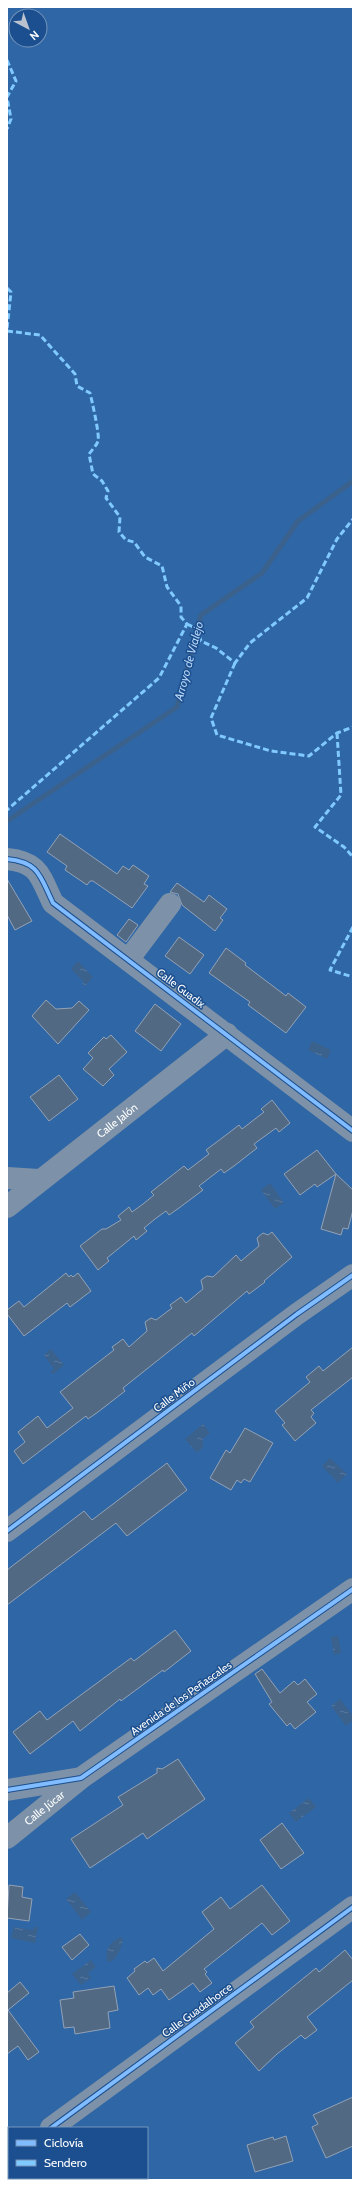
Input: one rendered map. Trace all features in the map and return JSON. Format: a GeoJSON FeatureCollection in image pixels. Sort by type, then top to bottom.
{"type":"FeatureCollection","features":[{"type":"Feature","properties":{"kind":"street","name":"Calle Guadix"},"geometry":{"type":"LineString","coordinates":[[7,859],[22,860],[37,870],[53,903],[353,1131]]}},
{"type":"Feature","properties":{"kind":"street"},"geometry":{"type":"LineString","coordinates":[[128,960],[170,904]]}},
{"type":"Feature","properties":{"kind":"street","name":"Calle Jalón"},"geometry":{"type":"LineString","coordinates":[[7,1207],[39,1180],[227,1034]]}},
{"type":"Feature","properties":{"kind":"street"},"geometry":{"type":"LineString","coordinates":[[7,1178],[39,1180]]}},
{"type":"Feature","properties":{"kind":"street","name":"Calle Miño"},"geometry":{"type":"LineString","coordinates":[[7,1531],[297,1314],[353,1275]]}},
{"type":"Feature","properties":{"kind":"street","name":"Avenida de los Peñascales"},"geometry":{"type":"LineString","coordinates":[[7,1790],[81,1778],[353,1589]]}},
{"type":"Feature","properties":{"kind":"street","name":"Calle Júcar"},"geometry":{"type":"LineString","coordinates":[[7,1838],[81,1778]]}},
{"type":"Feature","properties":{"kind":"street","name":"Calle Guadalhorce"},"geometry":{"type":"LineString","coordinates":[[53,2127],[353,1907]]}},
{"type":"Feature","properties":{"kind":"shaded area"},"geometry":{"type":"Polygon","coordinates":[[[7,7],[353,7],[353,2180],[7,2180],[7,7]]]}},
{"type":"Feature","properties":{"kind":"water"},"geometry":{"type":"Polygon","coordinates":[[[78,961],[93,977],[85,986],[82,984],[84,982],[71,969],[78,961]]]}},
{"type":"Feature","properties":{"kind":"water"},"geometry":{"type":"Polygon","coordinates":[[[312,1041],[331,1050],[327,1059],[308,1050],[312,1041]]]}},
{"type":"Feature","properties":{"kind":"water"},"geometry":{"type":"Polygon","coordinates":[[[270,1183],[284,1203],[275,1209],[261,1190],[270,1183]]]}},
{"type":"Feature","properties":{"kind":"water"},"geometry":{"type":"Polygon","coordinates":[[[51,1349],[64,1365],[53,1374],[51,1372],[54,1369],[44,1355],[51,1349]]]}},
{"type":"Feature","properties":{"kind":"water"},"geometry":{"type":"Polygon","coordinates":[[[203,1424],[210,1433],[203,1439],[203,1447],[197,1453],[185,1439],[203,1424]]]}},
{"type":"Feature","properties":{"kind":"water"},"geometry":{"type":"Polygon","coordinates":[[[330,1458],[347,1474],[338,1483],[322,1466],[330,1458]]]}},
{"type":"Feature","properties":{"kind":"water"},"geometry":{"type":"Polygon","coordinates":[[[338,1636],[341,1653],[334,1655],[331,1637],[338,1636]]]}},
{"type":"Feature","properties":{"kind":"water"},"geometry":{"type":"Polygon","coordinates":[[[340,1699],[353,1716],[353,1720],[346,1726],[331,1706],[340,1699]]]}},
{"type":"Feature","properties":{"kind":"water"},"geometry":{"type":"Polygon","coordinates":[[[309,1798],[316,1807],[296,1822],[289,1813],[309,1798]]]}},
{"type":"Feature","properties":{"kind":"water"},"geometry":{"type":"Polygon","coordinates":[[[75,1892],[91,1912],[82,1920],[66,1899],[75,1892]]]}},
{"type":"Feature","properties":{"kind":"water"},"geometry":{"type":"Polygon","coordinates":[[[14,1927],[33,1930],[34,1927],[38,1927],[35,1943],[11,1938],[14,1927]]]}},
{"type":"Feature","properties":{"kind":"water"},"geometry":{"type":"Polygon","coordinates":[[[121,1937],[123,1940],[118,1954],[114,1959],[108,1962],[107,1950],[109,1946],[121,1937]]]}},
{"type":"Feature","properties":{"kind":"water"},"geometry":{"type":"Polygon","coordinates":[[[91,1960],[96,1967],[88,1973],[91,1978],[81,1985],[72,1974],[91,1960]]]}},
{"type":"Feature","properties":{"kind":"building"},"geometry":{"type":"Polygon","coordinates":[[[60,834],[117,874],[123,866],[129,870],[133,865],[149,876],[144,884],[148,886],[132,908],[93,881],[90,881],[87,885],[65,870],[67,866],[47,852],[60,834]]]}},
{"type":"Feature","properties":{"kind":"building"},"geometry":{"type":"Polygon","coordinates":[[[7,879],[32,921],[15,930],[7,915],[7,879]]]}},
{"type":"Feature","properties":{"kind":"building"},"geometry":{"type":"Polygon","coordinates":[[[177,883],[204,902],[209,895],[227,909],[220,918],[223,920],[215,931],[182,905],[178,894],[170,892],[177,883]]]}},
{"type":"Feature","properties":{"kind":"building"},"geometry":{"type":"Polygon","coordinates":[[[129,919],[138,925],[126,942],[117,935],[129,919]]]}},
{"type":"Feature","properties":{"kind":"building"},"geometry":{"type":"Polygon","coordinates":[[[179,937],[204,955],[190,974],[165,956],[179,937]]]}},
{"type":"Feature","properties":{"kind":"building"},"geometry":{"type":"Polygon","coordinates":[[[226,948],[246,963],[245,965],[286,996],[288,993],[306,1007],[286,1033],[248,1005],[250,1002],[209,973],[226,948]]]}},
{"type":"Feature","properties":{"kind":"building"},"geometry":{"type":"Polygon","coordinates":[[[46,1000],[56,1009],[72,1008],[79,1001],[89,1010],[58,1044],[32,1016],[46,1000]]]}},
{"type":"Feature","properties":{"kind":"building"},"geometry":{"type":"Polygon","coordinates":[[[155,1004],[181,1024],[161,1051],[135,1031],[155,1004]]]}},
{"type":"Feature","properties":{"kind":"building"},"geometry":{"type":"Polygon","coordinates":[[[111,1035],[127,1052],[109,1069],[114,1075],[103,1086],[83,1069],[93,1058],[88,1053],[104,1037],[106,1039],[111,1035]]]}},
{"type":"Feature","properties":{"kind":"building"},"geometry":{"type":"Polygon","coordinates":[[[59,1075],[78,1099],[49,1121],[30,1097],[59,1075]]]}},
{"type":"Feature","properties":{"kind":"building"},"geometry":{"type":"Polygon","coordinates":[[[272,1100],[290,1123],[279,1132],[276,1128],[254,1144],[257,1148],[224,1173],[221,1169],[199,1186],[203,1190],[179,1208],[169,1215],[166,1211],[155,1219],[144,1228],[147,1231],[136,1240],[134,1236],[107,1258],[109,1261],[98,1270],[80,1246],[102,1229],[106,1229],[121,1220],[118,1216],[129,1207],[132,1212],[143,1204],[154,1195],[151,1192],[184,1166],[188,1170],[209,1154],[206,1150],[239,1125],[242,1129],[264,1112],[261,1109],[272,1100]]]}},
{"type":"Feature","properties":{"kind":"building"},"geometry":{"type":"Polygon","coordinates":[[[317,1150],[336,1174],[317,1187],[315,1184],[300,1195],[284,1174],[317,1150]]]}},
{"type":"Feature","properties":{"kind":"building"},"geometry":{"type":"Polygon","coordinates":[[[336,1174],[353,1190],[353,1210],[348,1229],[343,1228],[341,1235],[321,1229],[336,1174]]]}},
{"type":"Feature","properties":{"kind":"building"},"geometry":{"type":"Polygon","coordinates":[[[272,1232],[292,1257],[264,1281],[265,1282],[249,1294],[247,1291],[194,1336],[192,1333],[123,1388],[125,1391],[98,1412],[88,1419],[86,1416],[23,1464],[14,1451],[25,1442],[18,1432],[38,1416],[47,1428],[73,1408],[60,1392],[114,1350],[112,1347],[123,1339],[129,1347],[147,1331],[145,1322],[151,1318],[156,1320],[172,1308],[170,1305],[181,1297],[186,1303],[203,1289],[201,1280],[207,1276],[213,1277],[236,1255],[241,1261],[259,1246],[257,1238],[263,1233],[268,1235],[272,1232]]]}},
{"type":"Feature","properties":{"kind":"building"},"geometry":{"type":"Polygon","coordinates":[[[66,1273],[69,1277],[71,1275],[73,1277],[78,1273],[91,1291],[70,1307],[67,1303],[24,1336],[7,1314],[7,1310],[19,1301],[24,1307],[66,1273]]]}},
{"type":"Feature","properties":{"kind":"building"},"geometry":{"type":"Polygon","coordinates":[[[353,1347],[353,1377],[311,1410],[314,1413],[311,1417],[316,1423],[295,1441],[282,1425],[285,1423],[275,1411],[310,1382],[306,1377],[319,1366],[323,1371],[353,1347]]]}},
{"type":"Feature","properties":{"kind":"building"},"geometry":{"type":"Polygon","coordinates":[[[245,1428],[273,1443],[250,1482],[244,1479],[241,1483],[237,1480],[231,1490],[210,1478],[226,1450],[230,1453],[245,1428]]]}},
{"type":"Feature","properties":{"kind":"building"},"geometry":{"type":"Polygon","coordinates":[[[167,1463],[187,1490],[127,1536],[116,1523],[7,1605],[7,1570],[84,1511],[92,1520],[167,1463]]]}},
{"type":"Feature","properties":{"kind":"building"},"geometry":{"type":"Polygon","coordinates":[[[175,1630],[191,1651],[164,1672],[163,1670],[121,1701],[120,1699],[80,1731],[73,1721],[30,1754],[13,1732],[40,1711],[47,1720],[131,1658],[134,1661],[175,1630]]]}},
{"type":"Feature","properties":{"kind":"building"},"geometry":{"type":"Polygon","coordinates":[[[262,1669],[280,1693],[294,1681],[298,1685],[305,1679],[317,1694],[307,1702],[316,1712],[295,1729],[290,1723],[287,1726],[269,1704],[272,1702],[255,1674],[262,1669]]]}},
{"type":"Feature","properties":{"kind":"building"},"geometry":{"type":"Polygon","coordinates":[[[178,1759],[205,1799],[147,1839],[143,1833],[90,1868],[71,1839],[123,1805],[118,1797],[157,1773],[157,1768],[162,1769],[178,1759]]]}},
{"type":"Feature","properties":{"kind":"building"},"geometry":{"type":"Polygon","coordinates":[[[282,1823],[304,1853],[281,1869],[260,1840],[282,1823]]]}},
{"type":"Feature","properties":{"kind":"building"},"geometry":{"type":"Polygon","coordinates":[[[9,1885],[23,1887],[22,1897],[32,1899],[29,1921],[7,1918],[9,1885]]]}},
{"type":"Feature","properties":{"kind":"building"},"geometry":{"type":"Polygon","coordinates":[[[262,1885],[290,1921],[272,1935],[262,1923],[204,1969],[207,1972],[205,1974],[212,1983],[200,1992],[193,1983],[169,2000],[161,1989],[153,1995],[148,1988],[139,1995],[127,1978],[135,1971],[134,1969],[145,1961],[147,1963],[154,1958],[163,1971],[214,1929],[202,1912],[221,1897],[230,1909],[262,1885]]]}},
{"type":"Feature","properties":{"kind":"building"},"geometry":{"type":"Polygon","coordinates":[[[80,1934],[89,1945],[72,1960],[62,1947],[80,1934]]]}},
{"type":"Feature","properties":{"kind":"building"},"geometry":{"type":"Polygon","coordinates":[[[345,1950],[353,1960],[353,1980],[307,2017],[317,2030],[305,2039],[301,2035],[259,2071],[235,2043],[254,2027],[250,2022],[316,1968],[319,1972],[345,1950]]]}},
{"type":"Feature","properties":{"kind":"building"},"geometry":{"type":"Polygon","coordinates":[[[20,1982],[29,1993],[8,2010],[39,2052],[28,2060],[18,2046],[7,2054],[7,1993],[20,1982]]]}},
{"type":"Feature","properties":{"kind":"building"},"geometry":{"type":"Polygon","coordinates":[[[114,1986],[118,2010],[108,2012],[110,2028],[75,2034],[74,2027],[64,2028],[60,2000],[74,1998],[73,1992],[114,1986]]]}},
{"type":"Feature","properties":{"kind":"building"},"geometry":{"type":"Polygon","coordinates":[[[353,2097],[353,2146],[326,2158],[312,2127],[318,2124],[313,2115],[353,2097]]]}},
{"type":"Feature","properties":{"kind":"building"},"geometry":{"type":"Polygon","coordinates":[[[286,2136],[293,2161],[255,2172],[247,2145],[273,2137],[274,2140],[286,2136]]]}},
{"type":"Feature","properties":{"kind":"waterway","name":"Arroyo de Vialejo"},"geometry":{"type":"LineString","coordinates":[[7,821],[177,707],[201,615],[262,573],[298,521],[353,481]]}},
{"type":"Feature","properties":{"kind":"marked path"},"geometry":{"type":"LineString","coordinates":[[7,60],[16,81],[7,97],[11,119],[7,129]]}},
{"type":"Feature","properties":{"kind":"marked path"},"geometry":{"type":"LineString","coordinates":[[7,288],[11,292],[7,329]]}},
{"type":"Feature","properties":{"kind":"marked path"},"geometry":{"type":"LineString","coordinates":[[7,331],[40,335],[75,374],[77,386],[90,393],[98,433],[97,444],[89,454],[93,474],[102,481],[108,491],[106,498],[120,517],[119,532],[126,540],[134,542],[145,557],[162,566],[167,587],[181,606],[181,617],[187,624],[159,678],[7,810]]}},
{"type":"Feature","properties":{"kind":"marked path"},"geometry":{"type":"LineString","coordinates":[[187,624],[197,629],[201,641],[216,648],[235,663],[250,643],[307,598],[337,539],[353,519]]}},
{"type":"Feature","properties":{"kind":"marked path"},"geometry":{"type":"LineString","coordinates":[[235,663],[211,718],[217,735],[271,751],[309,756],[337,733],[353,727]]}},
{"type":"Feature","properties":{"kind":"marked path"},"geometry":{"type":"LineString","coordinates":[[337,733],[341,795],[315,827],[344,847],[353,857]]}},
{"type":"Feature","properties":{"kind":"marked path"},"geometry":{"type":"LineString","coordinates":[[353,927],[330,970],[353,977]]}},
{"type":"Feature","properties":{"kind":"cycle path"},"geometry":{"type":"LineString","coordinates":[[7,859],[26,863],[32,867],[41,878],[53,903],[353,1131]]}},
{"type":"Feature","properties":{"kind":"cycle path"},"geometry":{"type":"LineString","coordinates":[[7,1531],[297,1314],[353,1275]]}},
{"type":"Feature","properties":{"kind":"cycle path"},"geometry":{"type":"LineString","coordinates":[[7,1790],[81,1778],[353,1589]]}},
{"type":"Feature","properties":{"kind":"cycle path"},"geometry":{"type":"LineString","coordinates":[[52,2127],[353,1907]]}}]}
